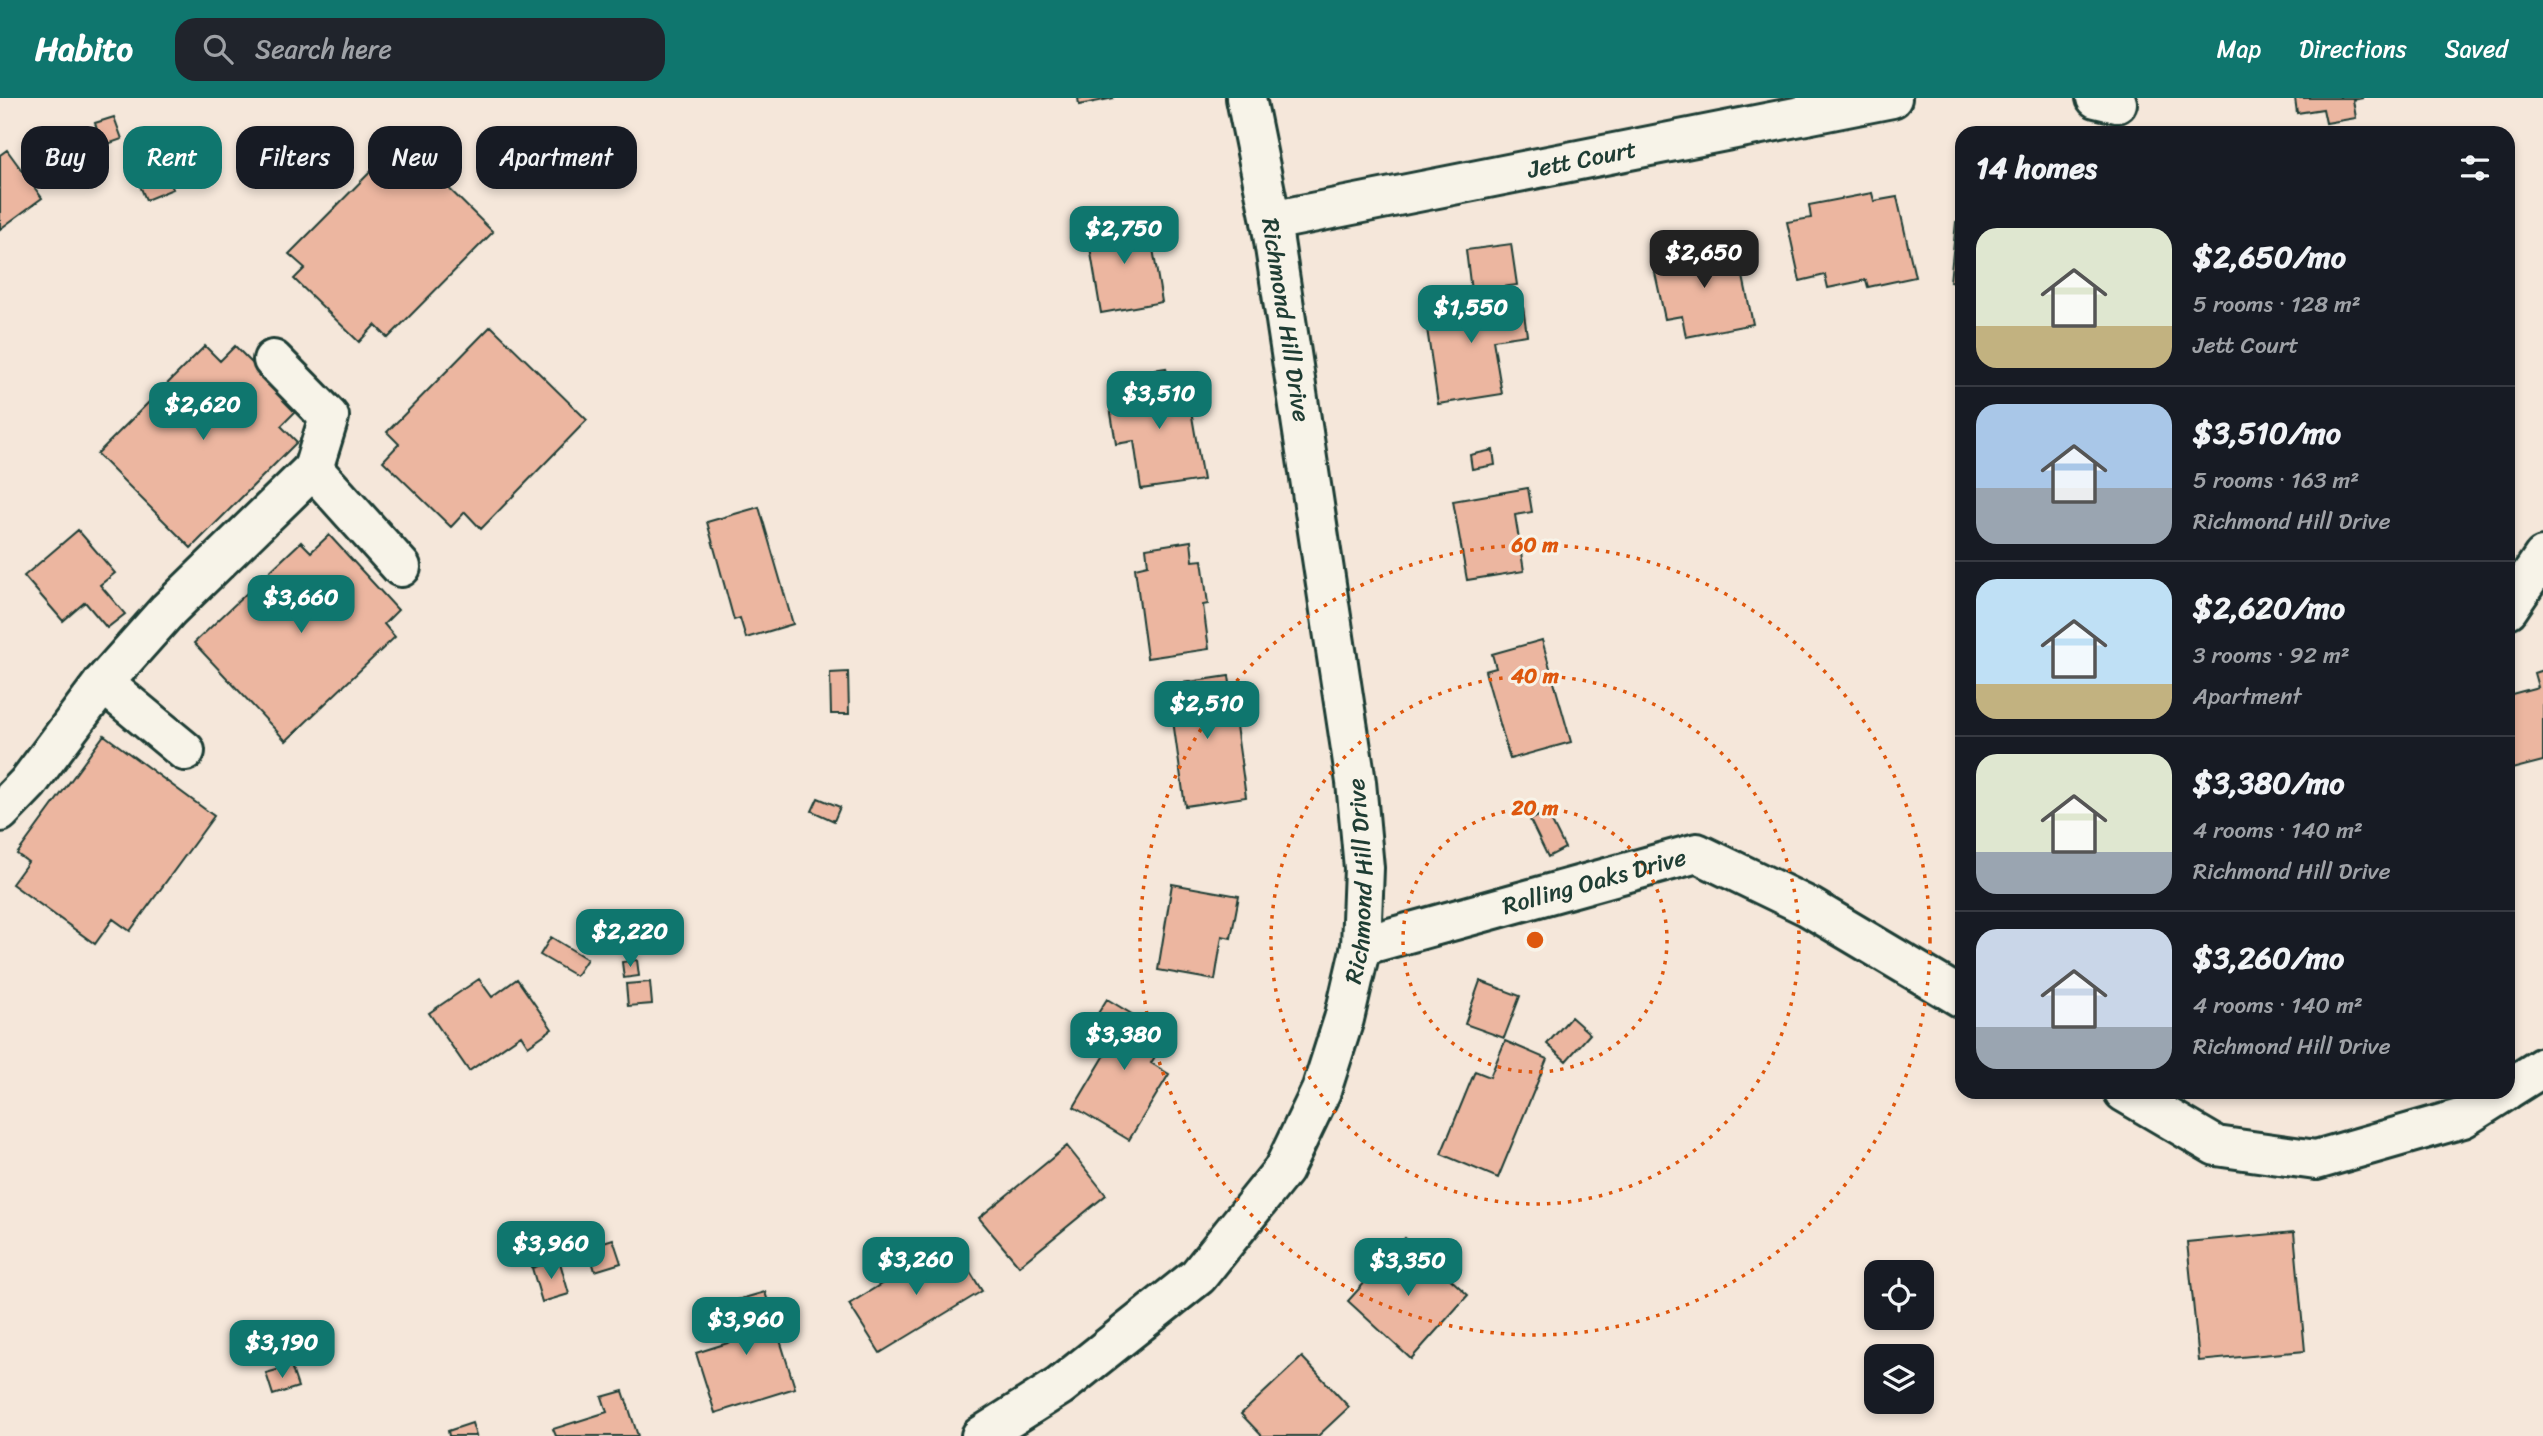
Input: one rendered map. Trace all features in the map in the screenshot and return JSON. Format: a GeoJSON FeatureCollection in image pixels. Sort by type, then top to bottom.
{"type":"FeatureCollection","features":[{"type":"Feature","properties":{"kind":"street","name":"Richmond Hill Drive"},"geometry":{"type":"LineString","coordinates":[[981,1436],[1060,1386],[1198,1276],[1283,1170],[1321,1091],[1344,1019],[1361,946],[1364,868],[1356,782],[1271,221],[1246,98]]}},
{"type":"Feature","properties":{"kind":"street","name":"Jett Court"},"geometry":{"type":"LineString","coordinates":[[1271,221],[1892,98]]}},
{"type":"Feature","properties":{"kind":"street"},"geometry":{"type":"LineString","coordinates":[[0,812],[29,783],[103,683],[168,610],[313,469],[329,417],[274,360]]}},
{"type":"Feature","properties":{"kind":"street"},"geometry":{"type":"LineString","coordinates":[[313,469],[401,567]]}},
{"type":"Feature","properties":{"kind":"street"},"geometry":{"type":"LineString","coordinates":[[2515,599],[2543,557]]}},
{"type":"Feature","properties":{"kind":"street"},"geometry":{"type":"LineString","coordinates":[[103,683],[186,751]]}},
{"type":"Feature","properties":{"kind":"street","name":"Rolling Oaks Drive"},"geometry":{"type":"LineString","coordinates":[[1361,946],[1697,853],[1809,907],[1955,994]]}},
{"type":"Feature","properties":{"kind":"street"},"geometry":{"type":"LineString","coordinates":[[2515,1085],[2543,1067]]}},
{"type":"Feature","properties":{"kind":"street"},"geometry":{"type":"LineString","coordinates":[[2136,1099],[2216,1146],[2316,1160],[2463,1118],[2493,1099]]}},
{"type":"Feature","properties":{"kind":"building"},"geometry":{"type":"Polygon","coordinates":[[[1078,98],[1114,98],[1079,105],[1078,98]]]}},
{"type":"Feature","properties":{"kind":"building"},"geometry":{"type":"Polygon","coordinates":[[[2295,98],[2363,98],[2353,100],[2356,118],[2326,123],[2323,109],[2297,113],[2295,98]]]}},
{"type":"Feature","properties":{"kind":"building"},"geometry":{"type":"Polygon","coordinates":[[[114,117],[122,139],[109,144],[109,126],[96,126],[95,123],[114,117]]]}},
{"type":"Feature","properties":{"kind":"building"},"geometry":{"type":"Polygon","coordinates":[[[7,150],[21,169],[21,189],[35,189],[42,198],[0,229],[0,155],[7,150]]]}},
{"type":"Feature","properties":{"kind":"building"},"geometry":{"type":"Polygon","coordinates":[[[368,174],[368,189],[450,189],[493,232],[388,338],[375,325],[359,342],[294,279],[305,268],[289,254],[368,174]]]}},
{"type":"Feature","properties":{"kind":"building"},"geometry":{"type":"Polygon","coordinates":[[[141,189],[173,189],[146,200],[141,189]]]}},
{"type":"Feature","properties":{"kind":"building"},"geometry":{"type":"Polygon","coordinates":[[[1872,193],[1874,201],[1897,197],[1915,277],[1868,287],[1866,280],[1828,288],[1825,275],[1800,281],[1787,222],[1811,218],[1809,205],[1872,193]]]}},
{"type":"Feature","properties":{"kind":"building"},"geometry":{"type":"Polygon","coordinates":[[[1148,219],[1162,302],[1101,313],[1087,229],[1148,219]]]}},
{"type":"Feature","properties":{"kind":"building"},"geometry":{"type":"Polygon","coordinates":[[[1955,232],[1955,282],[1950,282],[1955,232]]]}},
{"type":"Feature","properties":{"kind":"building"},"geometry":{"type":"Polygon","coordinates":[[[1736,243],[1753,324],[1686,337],[1682,316],[1665,319],[1652,259],[1736,243]]]}},
{"type":"Feature","properties":{"kind":"building"},"geometry":{"type":"Polygon","coordinates":[[[1511,244],[1517,285],[1471,291],[1466,250],[1511,244]]]}},
{"type":"Feature","properties":{"kind":"building"},"geometry":{"type":"Polygon","coordinates":[[[1521,293],[1527,335],[1493,340],[1502,394],[1438,404],[1424,308],[1521,293]]]}},
{"type":"Feature","properties":{"kind":"building"},"geometry":{"type":"Polygon","coordinates":[[[491,326],[587,420],[481,529],[465,512],[451,527],[383,461],[399,444],[387,432],[491,326]]]}},
{"type":"Feature","properties":{"kind":"building"},"geometry":{"type":"Polygon","coordinates":[[[205,346],[220,361],[235,346],[298,409],[281,426],[297,442],[191,548],[97,454],[205,346]]]}},
{"type":"Feature","properties":{"kind":"building"},"geometry":{"type":"Polygon","coordinates":[[[1166,368],[1171,396],[1188,393],[1203,480],[1141,489],[1134,441],[1116,444],[1110,407],[1133,403],[1128,374],[1166,368]]]}},
{"type":"Feature","properties":{"kind":"building"},"geometry":{"type":"Polygon","coordinates":[[[1493,450],[1495,465],[1472,469],[1470,455],[1493,450]]]}},
{"type":"Feature","properties":{"kind":"building"},"geometry":{"type":"Polygon","coordinates":[[[1528,488],[1532,512],[1515,515],[1524,571],[1467,580],[1453,501],[1528,488]]]}},
{"type":"Feature","properties":{"kind":"building"},"geometry":{"type":"Polygon","coordinates":[[[759,507],[793,624],[746,638],[740,618],[734,620],[707,522],[759,507]]]}},
{"type":"Feature","properties":{"kind":"building"},"geometry":{"type":"Polygon","coordinates":[[[78,530],[115,573],[100,585],[125,614],[107,628],[85,602],[63,621],[24,576],[78,530]]]}},
{"type":"Feature","properties":{"kind":"building"},"geometry":{"type":"Polygon","coordinates":[[[329,535],[398,610],[384,624],[395,637],[286,741],[194,643],[301,542],[311,552],[329,535]]]}},
{"type":"Feature","properties":{"kind":"building"},"geometry":{"type":"Polygon","coordinates":[[[1191,541],[1193,561],[1202,560],[1208,604],[1203,605],[1209,649],[1147,658],[1135,568],[1148,565],[1146,548],[1191,541]]]}},
{"type":"Feature","properties":{"kind":"building"},"geometry":{"type":"Polygon","coordinates":[[[1542,640],[1571,742],[1510,759],[1485,671],[1496,668],[1492,654],[1542,640]]]}},
{"type":"Feature","properties":{"kind":"building"},"geometry":{"type":"Polygon","coordinates":[[[2543,670],[2543,761],[2515,768],[2515,693],[2538,687],[2534,673],[2543,670]]]}},
{"type":"Feature","properties":{"kind":"building"},"geometry":{"type":"Polygon","coordinates":[[[848,672],[849,714],[831,714],[830,673],[848,672]]]}},
{"type":"Feature","properties":{"kind":"building"},"geometry":{"type":"Polygon","coordinates":[[[1229,676],[1246,797],[1185,806],[1168,685],[1229,676]]]}},
{"type":"Feature","properties":{"kind":"building"},"geometry":{"type":"Polygon","coordinates":[[[104,735],[214,816],[130,931],[113,919],[95,944],[12,884],[28,862],[17,854],[104,735]]]}},
{"type":"Feature","properties":{"kind":"building"},"geometry":{"type":"Polygon","coordinates":[[[818,798],[840,807],[834,821],[812,811],[818,798]]]}},
{"type":"Feature","properties":{"kind":"building"},"geometry":{"type":"Polygon","coordinates":[[[1547,812],[1565,848],[1548,857],[1530,820],[1547,812]]]}},
{"type":"Feature","properties":{"kind":"building"},"geometry":{"type":"Polygon","coordinates":[[[1172,884],[1239,896],[1231,938],[1222,936],[1215,980],[1158,970],[1172,884]]]}},
{"type":"Feature","properties":{"kind":"building"},"geometry":{"type":"Polygon","coordinates":[[[551,937],[587,959],[576,976],[540,955],[551,937]]]}},
{"type":"Feature","properties":{"kind":"building"},"geometry":{"type":"Polygon","coordinates":[[[637,960],[639,976],[624,978],[622,962],[637,960]]]}},
{"type":"Feature","properties":{"kind":"building"},"geometry":{"type":"Polygon","coordinates":[[[479,979],[492,997],[517,979],[552,1029],[528,1046],[521,1035],[469,1071],[429,1013],[479,979]]]}},
{"type":"Feature","properties":{"kind":"building"},"geometry":{"type":"Polygon","coordinates":[[[1480,981],[1520,996],[1504,1038],[1465,1024],[1480,981]]]}},
{"type":"Feature","properties":{"kind":"building"},"geometry":{"type":"Polygon","coordinates":[[[650,982],[652,1004],[628,1006],[626,984],[650,982]]]}},
{"type":"Feature","properties":{"kind":"building"},"geometry":{"type":"Polygon","coordinates":[[[1107,999],[1168,1036],[1151,1063],[1169,1074],[1129,1140],[1074,1107],[1114,1040],[1090,1026],[1107,999]]]}},
{"type":"Feature","properties":{"kind":"building"},"geometry":{"type":"Polygon","coordinates":[[[1571,1017],[1590,1034],[1566,1061],[1547,1044],[1571,1017]]]}},
{"type":"Feature","properties":{"kind":"building"},"geometry":{"type":"Polygon","coordinates":[[[1505,1041],[1547,1059],[1498,1178],[1441,1154],[1475,1071],[1490,1077],[1505,1041]]]}},
{"type":"Feature","properties":{"kind":"building"},"geometry":{"type":"Polygon","coordinates":[[[1067,1146],[1106,1195],[1019,1266],[979,1218],[1067,1146]]]}},
{"type":"Feature","properties":{"kind":"building"},"geometry":{"type":"Polygon","coordinates":[[[2294,1232],[2305,1351],[2199,1361],[2187,1242],[2294,1232]]]}},
{"type":"Feature","properties":{"kind":"building"},"geometry":{"type":"Polygon","coordinates":[[[1405,1238],[1468,1295],[1411,1359],[1348,1301],[1405,1238]]]}},
{"type":"Feature","properties":{"kind":"building"},"geometry":{"type":"Polygon","coordinates":[[[613,1239],[621,1263],[595,1271],[588,1247],[613,1239]]]}},
{"type":"Feature","properties":{"kind":"building"},"geometry":{"type":"Polygon","coordinates":[[[951,1241],[982,1291],[880,1353],[849,1304],[951,1241]]]}},
{"type":"Feature","properties":{"kind":"building"},"geometry":{"type":"Polygon","coordinates":[[[559,1259],[569,1294],[542,1302],[532,1268],[559,1259]]]}},
{"type":"Feature","properties":{"kind":"building"},"geometry":{"type":"Polygon","coordinates":[[[765,1292],[795,1388],[715,1413],[696,1353],[734,1341],[723,1304],[765,1292]]]}},
{"type":"Feature","properties":{"kind":"building"},"geometry":{"type":"Polygon","coordinates":[[[1302,1357],[1349,1407],[1318,1436],[1262,1436],[1241,1414],[1302,1357]]]}},
{"type":"Feature","properties":{"kind":"building"},"geometry":{"type":"Polygon","coordinates":[[[291,1366],[298,1387],[273,1395],[266,1373],[291,1366]]]}},
{"type":"Feature","properties":{"kind":"building"},"geometry":{"type":"Polygon","coordinates":[[[623,1391],[638,1436],[556,1436],[553,1429],[607,1412],[602,1397],[623,1391]]]}},
{"type":"Feature","properties":{"kind":"building"},"geometry":{"type":"Polygon","coordinates":[[[472,1423],[476,1436],[449,1436],[448,1431],[472,1423]]]}}]}
